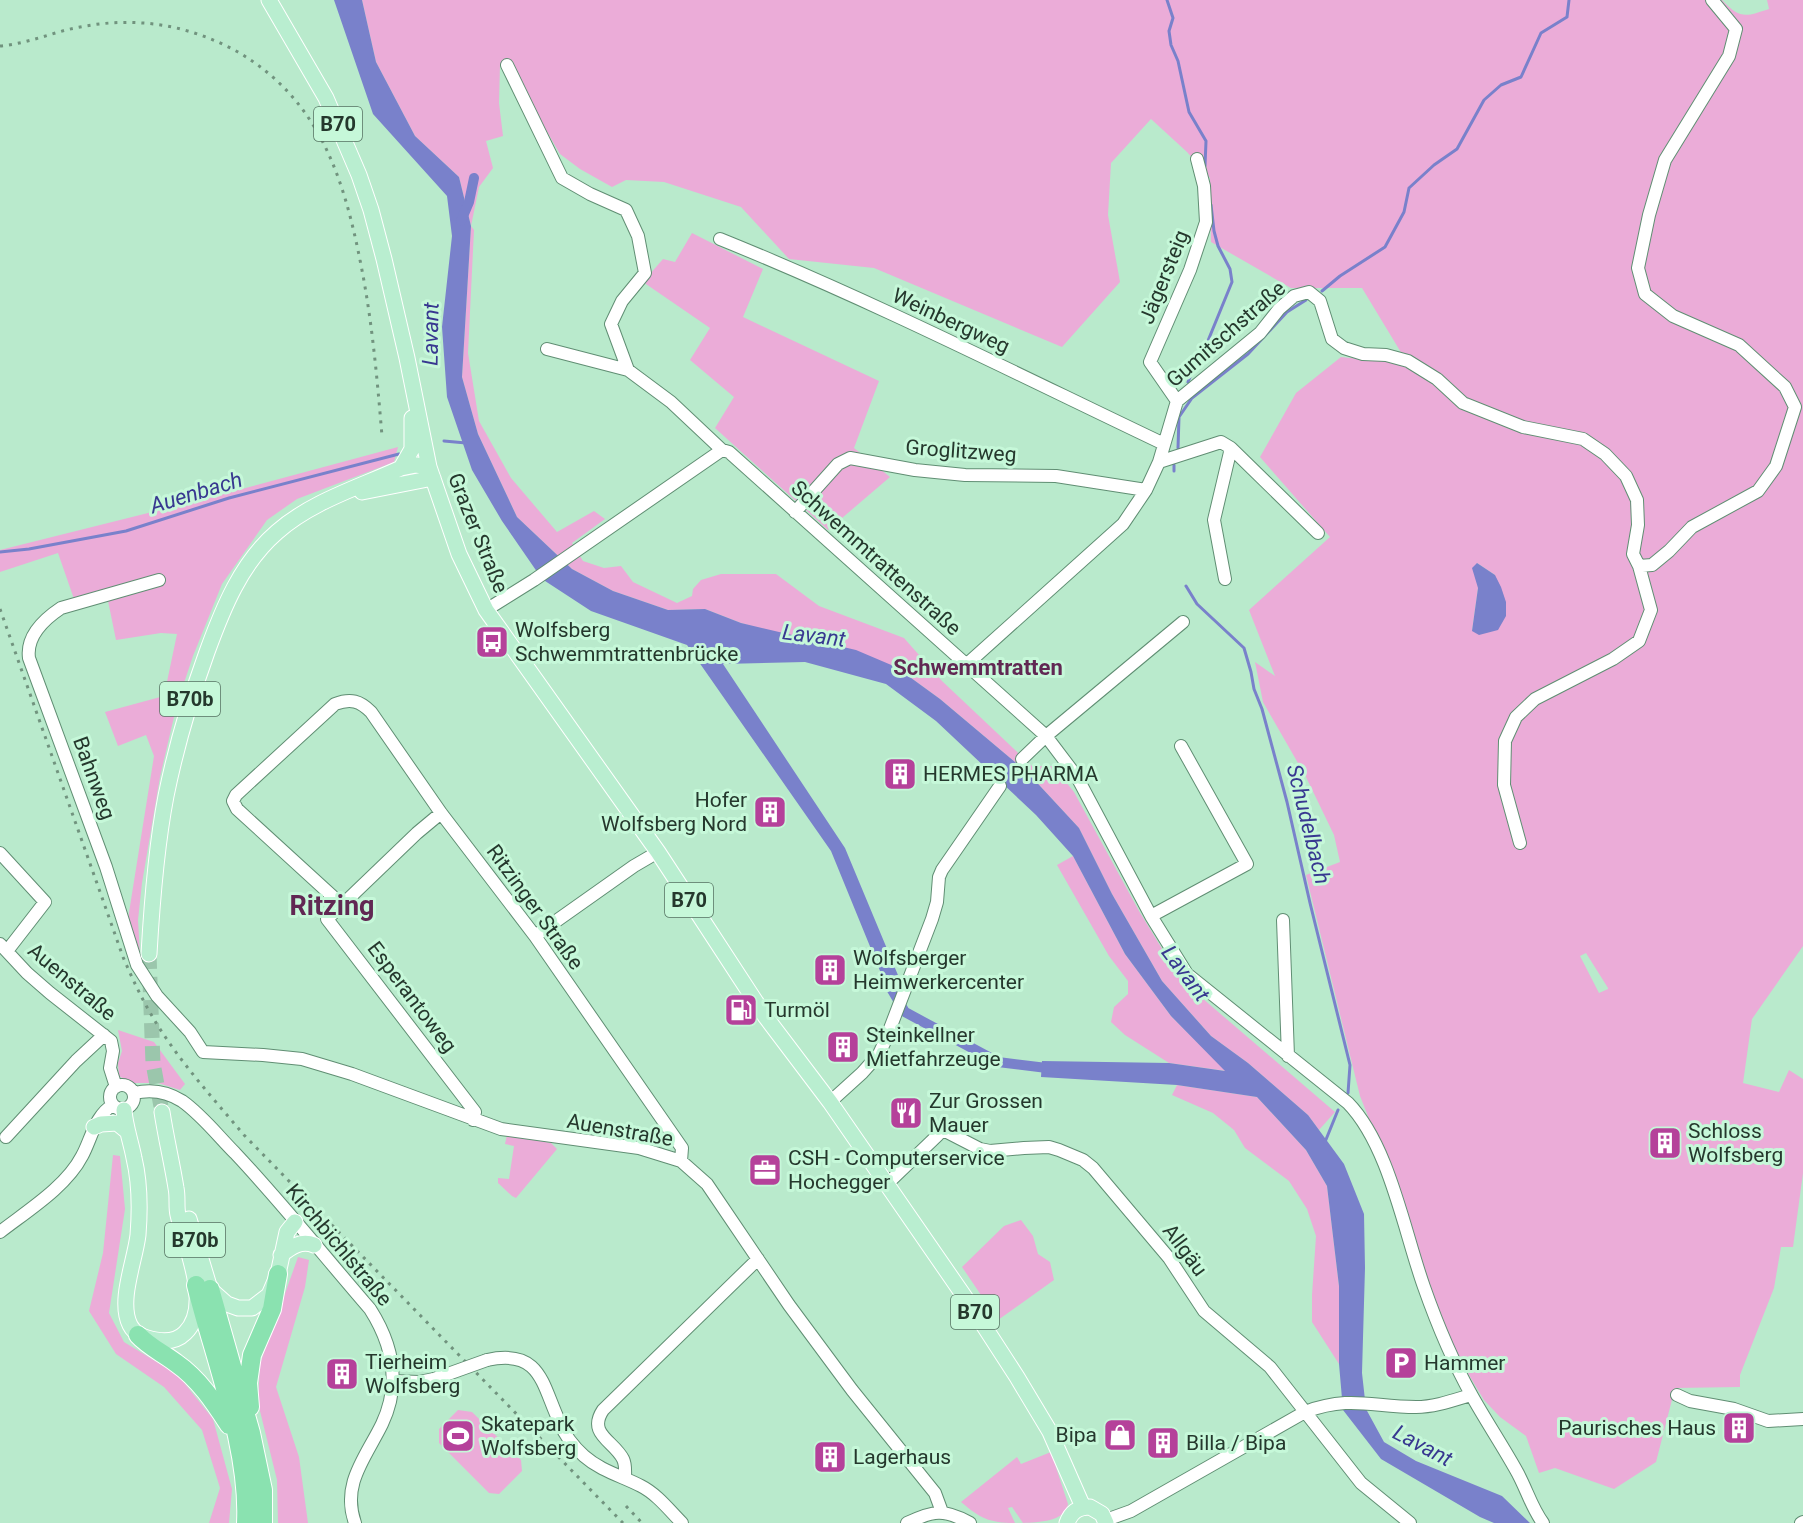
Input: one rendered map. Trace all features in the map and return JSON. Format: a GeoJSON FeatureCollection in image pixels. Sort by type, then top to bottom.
{"type":"FeatureCollection","features":[{"type":"Feature","properties":{"kind":"highway"},"geometry":{"type":"LineString","coordinates":[[246,1523],[243,1434],[249,1367],[272,1310],[278,1274]]}},
{"type":"Feature","properties":{"kind":"highway"},"geometry":{"type":"LineString","coordinates":[[203,1287],[243,1434],[263,1490],[263,1523]]}},
{"type":"Feature","properties":{"kind":"highway"},"geometry":{"type":"LineString","coordinates":[[138,1335],[155,1350],[177,1364],[204,1388],[243,1434]]}},
{"type":"Feature","properties":{"kind":"main road","name":"Grazer Straße"},"geometry":{"type":"LineString","coordinates":[[270,0],[326,98],[359,175],[384,259],[431,472],[459,554],[486,610],[658,852],[765,1016],[830,1102],[1017,1377],[1050,1432],[1083,1507]]}},
{"type":"Feature","properties":{"kind":"main road"},"geometry":{"type":"LineString","coordinates":[[401,468],[412,449],[412,388]]}},
{"type":"Feature","properties":{"kind":"main road","name":"B70b"},"geometry":{"type":"LineString","coordinates":[[149,954],[154,875],[166,796],[188,705],[216,626],[239,578],[260,548],[303,512],[401,468],[416,465],[431,472]]}},
{"type":"Feature","properties":{"kind":"main road","name":"B70b"},"geometry":{"type":"LineString","coordinates":[[336,497],[431,472]]}},
{"type":"Feature","properties":{"kind":"main road"},"geometry":{"type":"LineString","coordinates":[[118,1107],[128,1132],[135,1161],[140,1200],[138,1237],[126,1299],[130,1326],[138,1335],[161,1341],[179,1338],[187,1332],[195,1316],[203,1287],[227,1304],[238,1308],[252,1308],[269,1294],[278,1274],[287,1232],[295,1222]]}},
{"type":"Feature","properties":{"kind":"main road","name":"B70b"},"geometry":{"type":"LineString","coordinates":[[162,1113],[177,1192],[177,1213],[203,1287]]}},
{"type":"Feature","properties":{"kind":"main road"},"geometry":{"type":"LineString","coordinates":[[94,1127],[117,1123],[128,1132]]}},
{"type":"Feature","properties":{"kind":"main road"},"geometry":{"type":"LineString","coordinates":[[281,1255],[293,1246],[302,1243],[314,1245]]}},
{"type":"Feature","properties":{"kind":"main road"},"geometry":{"type":"LineString","coordinates":[[1067,1523],[1071,1515],[1083,1507],[1097,1510],[1106,1522]]}},
{"type":"Feature","properties":{"kind":"street"},"geometry":{"type":"LineString","coordinates":[[1520,843],[1504,785],[1505,741],[1516,717],[1535,699],[1602,664],[1639,641],[1651,610],[1639,566],[1652,565],[1692,527],[1758,490],[1776,466],[1799,409],[1785,387],[1739,345],[1674,316],[1645,294],[1638,268],[1649,215],[1665,160],[1729,56],[1736,29],[1712,0]]}},
{"type":"Feature","properties":{"kind":"street"},"geometry":{"type":"LineString","coordinates":[[507,66],[562,178],[626,210],[638,236],[645,273],[622,301],[611,324],[628,370]]}},
{"type":"Feature","properties":{"kind":"street","name":"Jägersteig"},"geometry":{"type":"LineString","coordinates":[[1177,401],[1150,362],[1190,270],[1206,222],[1204,186],[1197,159]]}},
{"type":"Feature","properties":{"kind":"street","name":"Weinbergweg"},"geometry":{"type":"LineString","coordinates":[[720,239],[770,259],[939,336],[1164,444]]}},
{"type":"Feature","properties":{"kind":"street","name":"Gumitschstraße"},"geometry":{"type":"LineString","coordinates":[[966,665],[1123,524],[1146,490],[1159,462],[1177,401],[1260,333],[1294,296],[1309,292],[1320,301],[1332,339],[1344,348],[1364,354],[1386,355],[1408,361],[1437,379],[1463,403],[1523,427],[1583,439],[1605,454],[1626,476],[1637,500],[1638,525],[1633,554],[1639,566]]}},
{"type":"Feature","properties":{"kind":"street"},"geometry":{"type":"LineString","coordinates":[[547,349],[628,370]]}},
{"type":"Feature","properties":{"kind":"street","name":"Schwemmtrattenstraße"},"geometry":{"type":"LineString","coordinates":[[628,370],[671,402],[722,450],[729,452],[1046,736],[1077,777],[1151,916],[1187,974],[1348,1103],[1361,1117],[1371,1132],[1424,1287],[1446,1342],[1471,1395],[1492,1427],[1543,1523]]}},
{"type":"Feature","properties":{"kind":"street"},"geometry":{"type":"LineString","coordinates":[[1159,462],[1221,442],[1231,448],[1318,533]]}},
{"type":"Feature","properties":{"kind":"street"},"geometry":{"type":"LineString","coordinates":[[1225,579],[1214,520],[1231,448]]}},
{"type":"Feature","properties":{"kind":"street"},"geometry":{"type":"LineString","coordinates":[[486,610],[534,580],[722,450]]}},
{"type":"Feature","properties":{"kind":"street","name":"Groglitzweg"},"geometry":{"type":"LineString","coordinates":[[795,512],[838,464],[850,458],[915,470],[965,475],[1056,476],[1146,490]]}},
{"type":"Feature","properties":{"kind":"street","name":"Bahnweg"},"geometry":{"type":"LineString","coordinates":[[159,580],[61,608],[34,633],[28,649],[29,658],[106,867],[137,964],[157,996],[190,1032],[203,1052]]}},
{"type":"Feature","properties":{"kind":"street"},"geometry":{"type":"LineString","coordinates":[[1022,759],[1046,736],[1183,622]]}},
{"type":"Feature","properties":{"kind":"street","name":"Ritzinger Straße"},"geometry":{"type":"LineString","coordinates":[[342,905],[237,809],[233,801],[236,795],[335,704],[355,700],[371,712],[441,813],[535,936],[682,1148],[681,1161]]}},
{"type":"Feature","properties":{"kind":"street"},"geometry":{"type":"LineString","coordinates":[[1151,916],[1247,864],[1181,746]]}},
{"type":"Feature","properties":{"kind":"street"},"geometry":{"type":"LineString","coordinates":[[830,1102],[879,1054],[896,1016],[937,902],[939,877],[942,870],[1000,786]]}},
{"type":"Feature","properties":{"kind":"street"},"geometry":{"type":"LineString","coordinates":[[342,905],[441,813]]}},
{"type":"Feature","properties":{"kind":"street"},"geometry":{"type":"LineString","coordinates":[[535,936],[634,866],[658,852]]}},
{"type":"Feature","properties":{"kind":"street"},"geometry":{"type":"LineString","coordinates":[[0,853],[45,902],[3,947]]}},
{"type":"Feature","properties":{"kind":"street","name":"Esperantoweg"},"geometry":{"type":"LineString","coordinates":[[342,905],[327,919],[475,1112],[473,1120]]}},
{"type":"Feature","properties":{"kind":"street"},"geometry":{"type":"LineString","coordinates":[[1283,920],[1288,1056]]}},
{"type":"Feature","properties":{"kind":"street","name":"Auenstraße"},"geometry":{"type":"LineString","coordinates":[[3,947],[50,993],[111,1041],[114,1046],[110,1068],[116,1087]]}},
{"type":"Feature","properties":{"kind":"street"},"geometry":{"type":"LineString","coordinates":[[6,1137],[76,1061],[104,1035]]}},
{"type":"Feature","properties":{"kind":"street","name":"Auenstraße"},"geometry":{"type":"LineString","coordinates":[[203,1052],[263,1054],[302,1059],[325,1065],[501,1129],[639,1148],[681,1161],[707,1184],[789,1305],[852,1390],[935,1493],[942,1512]]}},
{"type":"Feature","properties":{"kind":"street"},"geometry":{"type":"LineString","coordinates":[[0,1232],[72,1174],[103,1113],[132,1105],[134,1093],[127,1086],[116,1087],[110,1097],[118,1107]]}},
{"type":"Feature","properties":{"kind":"street","name":"Kirchbichlstraße"},"geometry":{"type":"LineString","coordinates":[[134,1093],[161,1092],[182,1101],[195,1111],[261,1181],[370,1309],[378,1322],[392,1360],[393,1381],[383,1421],[357,1468],[351,1499],[355,1523]]}},
{"type":"Feature","properties":{"kind":"street","name":"Allgäu"},"geometry":{"type":"LineString","coordinates":[[887,1184],[940,1133],[945,1131],[980,1149],[990,1151],[1049,1148],[1083,1160],[1093,1168],[1169,1258],[1204,1311],[1270,1367],[1361,1483],[1410,1523]]}},
{"type":"Feature","properties":{"kind":"street"},"geometry":{"type":"LineString","coordinates":[[625,1478],[623,1458],[601,1434],[597,1426],[598,1416],[758,1259]]}},
{"type":"Feature","properties":{"kind":"street"},"geometry":{"type":"LineString","coordinates":[[393,1381],[419,1382],[435,1379],[487,1360],[509,1357],[529,1365],[543,1380],[560,1424],[578,1451],[597,1466],[644,1487],[682,1523]]}},
{"type":"Feature","properties":{"kind":"street"},"geometry":{"type":"LineString","coordinates":[[1106,1522],[1131,1511],[1305,1412],[1324,1404],[1354,1401],[1419,1407],[1471,1395]]}},
{"type":"Feature","properties":{"kind":"street"},"geometry":{"type":"LineString","coordinates":[[1677,1395],[1690,1401],[1734,1409],[1768,1421],[1803,1419]]}},
{"type":"Feature","properties":{"kind":"street"},"geometry":{"type":"LineString","coordinates":[[907,1523],[932,1513],[942,1512],[970,1523]]}},
{"type":"Feature","properties":{"kind":"shaded area"},"geometry":{"type":"Polygon","coordinates":[[[362,0],[1722,0],[1734,11],[1748,15],[1769,9],[1767,0],[1803,0],[1803,946],[1752,1019],[1743,1083],[1779,1092],[1789,1070],[1803,1079],[1803,1173],[1793,1247],[1781,1247],[1774,1288],[1740,1375],[1740,1387],[1675,1388],[1656,1462],[1614,1489],[1555,1468],[1539,1473],[1526,1436],[1500,1417],[1484,1400],[1460,1360],[1426,1281],[1396,1187],[1360,1096],[1306,875],[1340,862],[1334,835],[1306,777],[1263,702],[1255,662],[1275,676],[1249,610],[1330,537],[1260,457],[1296,393],[1341,357],[1408,364],[1362,288],[1291,288],[1211,242],[1210,178],[1187,152],[1151,119],[1111,163],[1108,215],[1120,282],[1062,347],[874,268],[789,259],[741,207],[664,182],[626,180],[612,187],[580,169],[560,154],[507,63],[500,65],[499,103],[503,136],[486,141],[493,168],[479,187],[471,226],[459,177],[415,136],[376,62],[362,0]],[[1477,563],[1478,588],[1472,631],[1495,575],[1477,563]],[[1586,953],[1580,956],[1599,993],[1608,989],[1608,988],[1586,953]]]}},
{"type":"Feature","properties":{"kind":"shaded area"},"geometry":{"type":"Polygon","coordinates":[[[471,226],[474,230],[468,353],[479,421],[511,478],[557,532],[594,511],[605,519],[572,543],[583,561],[604,568],[621,566],[633,582],[677,603],[692,596],[693,589],[701,580],[721,574],[776,574],[819,606],[904,638],[942,681],[1032,766],[1053,766],[1074,792],[1139,911],[1181,980],[1335,1112],[1319,1130],[1308,1115],[1248,1063],[1211,1036],[1162,981],[1112,894],[1079,828],[1028,773],[940,699],[896,667],[741,623],[705,609],[668,610],[613,591],[572,569],[517,517],[478,434],[462,377],[471,226]]]}},
{"type":"Feature","properties":{"kind":"shaded area"},"geometry":{"type":"Polygon","coordinates":[[[692,233],[763,269],[743,317],[879,381],[854,448],[890,477],[828,530],[715,428],[734,397],[690,360],[710,328],[643,282],[663,259],[675,262],[692,233]]]}},
{"type":"Feature","properties":{"kind":"shaded area"},"geometry":{"type":"Polygon","coordinates":[[[398,447],[394,462],[297,499],[267,520],[222,584],[193,656],[177,704],[160,777],[142,883],[138,920],[140,954],[127,925],[154,756],[146,735],[118,746],[105,712],[164,696],[177,634],[161,633],[116,640],[106,591],[74,599],[58,553],[0,572],[0,550],[212,497],[398,447]]]}},
{"type":"Feature","properties":{"kind":"shaded area"},"geometry":{"type":"Polygon","coordinates":[[[1073,856],[1125,954],[1171,1016],[1226,1071],[1169,1063],[1125,1035],[1111,1022],[1114,1007],[1128,994],[1128,981],[1109,956],[1057,865],[1073,856]]]}},
{"type":"Feature","properties":{"kind":"shaded area"},"geometry":{"type":"Polygon","coordinates":[[[118,1030],[154,1042],[185,1084],[180,1090],[158,1083],[131,1083],[119,1076],[118,1063],[122,1051],[118,1030]]]}},
{"type":"Feature","properties":{"kind":"shaded area"},"geometry":{"type":"Polygon","coordinates":[[[1177,1085],[1257,1097],[1306,1150],[1327,1186],[1339,1286],[1339,1364],[1312,1322],[1316,1236],[1307,1209],[1289,1181],[1245,1148],[1234,1130],[1213,1113],[1172,1095],[1177,1085]]]}},
{"type":"Feature","properties":{"kind":"shaded area"},"geometry":{"type":"Polygon","coordinates":[[[507,1135],[551,1143],[557,1149],[516,1198],[498,1183],[498,1178],[509,1179],[514,1146],[505,1144],[507,1135]]]}},
{"type":"Feature","properties":{"kind":"shaded area"},"geometry":{"type":"Polygon","coordinates":[[[113,1155],[120,1156],[125,1209],[109,1313],[124,1342],[178,1375],[213,1419],[232,1489],[229,1523],[209,1523],[220,1488],[202,1430],[164,1387],[116,1354],[89,1311],[103,1253],[113,1155]]]}},
{"type":"Feature","properties":{"kind":"shaded area"},"geometry":{"type":"Polygon","coordinates":[[[1021,1220],[1033,1236],[1038,1254],[1050,1262],[1054,1280],[998,1320],[962,1267],[1004,1226],[1021,1220]]]}},
{"type":"Feature","properties":{"kind":"shaded area"},"geometry":{"type":"Polygon","coordinates":[[[298,1257],[309,1260],[305,1287],[276,1387],[299,1457],[308,1523],[278,1523],[277,1480],[258,1403],[260,1364],[298,1257]]]}},
{"type":"Feature","properties":{"kind":"shaded area"},"geometry":{"type":"Polygon","coordinates":[[[458,1410],[472,1412],[521,1460],[522,1471],[499,1494],[489,1493],[439,1443],[439,1429],[458,1410]]]}},
{"type":"Feature","properties":{"kind":"shaded area"},"geometry":{"type":"Polygon","coordinates":[[[1051,1452],[1068,1504],[1066,1510],[1056,1518],[1023,1523],[1012,1507],[1008,1508],[1015,1523],[991,1521],[961,1502],[1017,1457],[1021,1464],[1051,1452]]]}},
{"type":"Feature","properties":{"kind":"water"},"geometry":{"type":"Polygon","coordinates":[[[334,0],[362,0],[376,62],[415,136],[459,177],[471,226],[462,377],[478,434],[517,517],[572,569],[613,591],[668,610],[705,609],[741,623],[856,650],[896,667],[940,699],[1028,773],[1079,828],[1112,894],[1162,981],[1211,1036],[1248,1063],[1308,1115],[1344,1164],[1364,1214],[1362,1373],[1366,1409],[1384,1442],[1416,1461],[1502,1496],[1530,1523],[1494,1523],[1480,1517],[1381,1459],[1343,1410],[1339,1364],[1339,1286],[1327,1186],[1306,1150],[1257,1097],[1177,1085],[1041,1077],[1042,1061],[1169,1063],[1225,1071],[1171,1016],[1125,954],[1073,856],[1036,815],[936,721],[886,684],[805,662],[723,664],[845,848],[900,980],[887,988],[831,851],[687,645],[591,611],[542,579],[502,521],[472,470],[447,397],[442,327],[452,236],[447,196],[373,114],[334,0]]]}},
{"type":"Feature","properties":{"kind":"water"},"geometry":{"type":"Polygon","coordinates":[[[1477,563],[1495,575],[1506,602],[1506,616],[1498,630],[1479,635],[1472,631],[1478,588],[1472,568],[1477,563]]]}},
{"type":"Feature","properties":{"kind":"waterway","name":"Schudelbach"},"geometry":{"type":"LineString","coordinates":[[1167,0],[1173,18],[1169,31],[1171,45],[1178,61],[1189,112],[1206,141],[1205,166]]}},
{"type":"Feature","properties":{"kind":"waterway"},"geometry":{"type":"LineString","coordinates":[[1322,291],[1340,276],[1385,247],[1404,212],[1409,188],[1434,165],[1457,149],[1484,100],[1501,85],[1521,77],[1541,33],[1567,17],[1569,0]]}},
{"type":"Feature","properties":{"kind":"waterway"},"geometry":{"type":"LineString","coordinates":[[461,221],[469,202],[474,178]]}},
{"type":"Feature","properties":{"kind":"waterway","name":"Schudelbach"},"geometry":{"type":"LineString","coordinates":[[1188,382],[1200,353],[1205,348],[1232,282],[1230,269],[1218,246],[1211,205]]}},
{"type":"Feature","properties":{"kind":"waterway"},"geometry":{"type":"LineString","coordinates":[[1192,398],[1248,354],[1287,312],[1306,300]]}},
{"type":"Feature","properties":{"kind":"waterway","name":"Schudelbach"},"geometry":{"type":"LineString","coordinates":[[1178,448],[1179,417],[1192,398]]}},
{"type":"Feature","properties":{"kind":"waterway","name":"Auenbach"},"geometry":{"type":"LineString","coordinates":[[444,441],[466,443]]}},
{"type":"Feature","properties":{"kind":"waterway","name":"Auenbach"},"geometry":{"type":"LineString","coordinates":[[0,552],[29,549],[126,531],[229,498],[399,454]]}},
{"type":"Feature","properties":{"kind":"waterway","name":"Schudelbach"},"geometry":{"type":"LineString","coordinates":[[1174,465],[1174,471]]}},
{"type":"Feature","properties":{"kind":"waterway","name":"Schudelbach"},"geometry":{"type":"LineString","coordinates":[[1186,586],[1197,604],[1244,648],[1287,802],[1350,1065],[1348,1093]]}},
{"type":"Feature","properties":{"kind":"waterway"},"geometry":{"type":"LineString","coordinates":[[887,973],[892,990],[905,1012],[998,1062],[1055,1069]]}},
{"type":"Feature","properties":{"kind":"waterway","name":"Schudelbach"},"geometry":{"type":"LineString","coordinates":[[1325,1142],[1338,1110]]}},
{"type":"Feature","properties":{"kind":"tunnel"},"geometry":{"type":"LineString","coordinates":[[149,954],[153,1063],[162,1112]]}},
{"type":"Feature","properties":{"kind":"railway"},"geometry":{"type":"LineString","coordinates":[[0,46],[94,25],[133,22],[168,26],[204,36],[238,52],[266,71],[288,92],[307,116],[323,142],[345,198],[368,304],[382,436]]}},
{"type":"Feature","properties":{"kind":"railway"},"geometry":{"type":"LineString","coordinates":[[0,609],[123,957],[142,998],[166,1038],[244,1135],[623,1523]]}},
{"type":"Feature","properties":{"kind":"railway"},"geometry":{"type":"LineString","coordinates":[[626,1506],[642,1523]]}},
{"type":"Feature","properties":{"kind":"place","name":"Wolfsberg Schwemmtrattenbrücke"},"geometry":{"type":"Point","coordinates":[492,642]}},
{"type":"Feature","properties":{"kind":"place","name":"HERMES PHARMA"},"geometry":{"type":"Point","coordinates":[900,774]}},
{"type":"Feature","properties":{"kind":"place","name":"Hofer Wolfsberg Nord"},"geometry":{"type":"Point","coordinates":[770,812]}},
{"type":"Feature","properties":{"kind":"place","name":"Wolfsberger Heimwerkercenter"},"geometry":{"type":"Point","coordinates":[830,970]}},
{"type":"Feature","properties":{"kind":"place","name":"Turmöl"},"geometry":{"type":"Point","coordinates":[741,1010]}},
{"type":"Feature","properties":{"kind":"place","name":"Steinkellner Mietfahrzeuge"},"geometry":{"type":"Point","coordinates":[843,1047]}},
{"type":"Feature","properties":{"kind":"place","name":"Zur Grossen Mauer"},"geometry":{"type":"Point","coordinates":[906,1113]}},
{"type":"Feature","properties":{"kind":"place","name":"Schloss Wolfsberg"},"geometry":{"type":"Point","coordinates":[1665,1143]}},
{"type":"Feature","properties":{"kind":"place","name":"CSH - Computerservice Hochegger"},"geometry":{"type":"Point","coordinates":[765,1170]}},
{"type":"Feature","properties":{"kind":"place","name":"Hammer"},"geometry":{"type":"Point","coordinates":[1401,1363]}},
{"type":"Feature","properties":{"kind":"place","name":"Tierheim Wolfsberg"},"geometry":{"type":"Point","coordinates":[342,1374]}},
{"type":"Feature","properties":{"kind":"place","name":"Paurisches Haus"},"geometry":{"type":"Point","coordinates":[1739,1428]}},
{"type":"Feature","properties":{"kind":"place","name":"Bipa"},"geometry":{"type":"Point","coordinates":[1120,1435]}},
{"type":"Feature","properties":{"kind":"place","name":"Skatepark Wolfsberg"},"geometry":{"type":"Point","coordinates":[458,1436]}},
{"type":"Feature","properties":{"kind":"place","name":"Billa / Bipa"},"geometry":{"type":"Point","coordinates":[1163,1443]}},
{"type":"Feature","properties":{"kind":"place","name":"Lagerhaus"},"geometry":{"type":"Point","coordinates":[830,1457]}},
{"type":"Feature","properties":{"kind":"district","name":"Schwemmtratten"},"geometry":{"type":"Point","coordinates":[978,667]}},
{"type":"Feature","properties":{"kind":"district","name":"Ritzing"},"geometry":{"type":"Point","coordinates":[332,906]}},
{"type":"Feature","properties":{"kind":"water label","name":"Lavant"},"geometry":{"type":"Point","coordinates":[430,334]}},
{"type":"Feature","properties":{"kind":"water label","name":"Lavant"},"geometry":{"type":"Point","coordinates":[814,635]}},
{"type":"Feature","properties":{"kind":"water label","name":"Lavant"},"geometry":{"type":"Point","coordinates":[1186,973]}},
{"type":"Feature","properties":{"kind":"water label","name":"Lavant"},"geometry":{"type":"Point","coordinates":[1423,1445]}}]}
